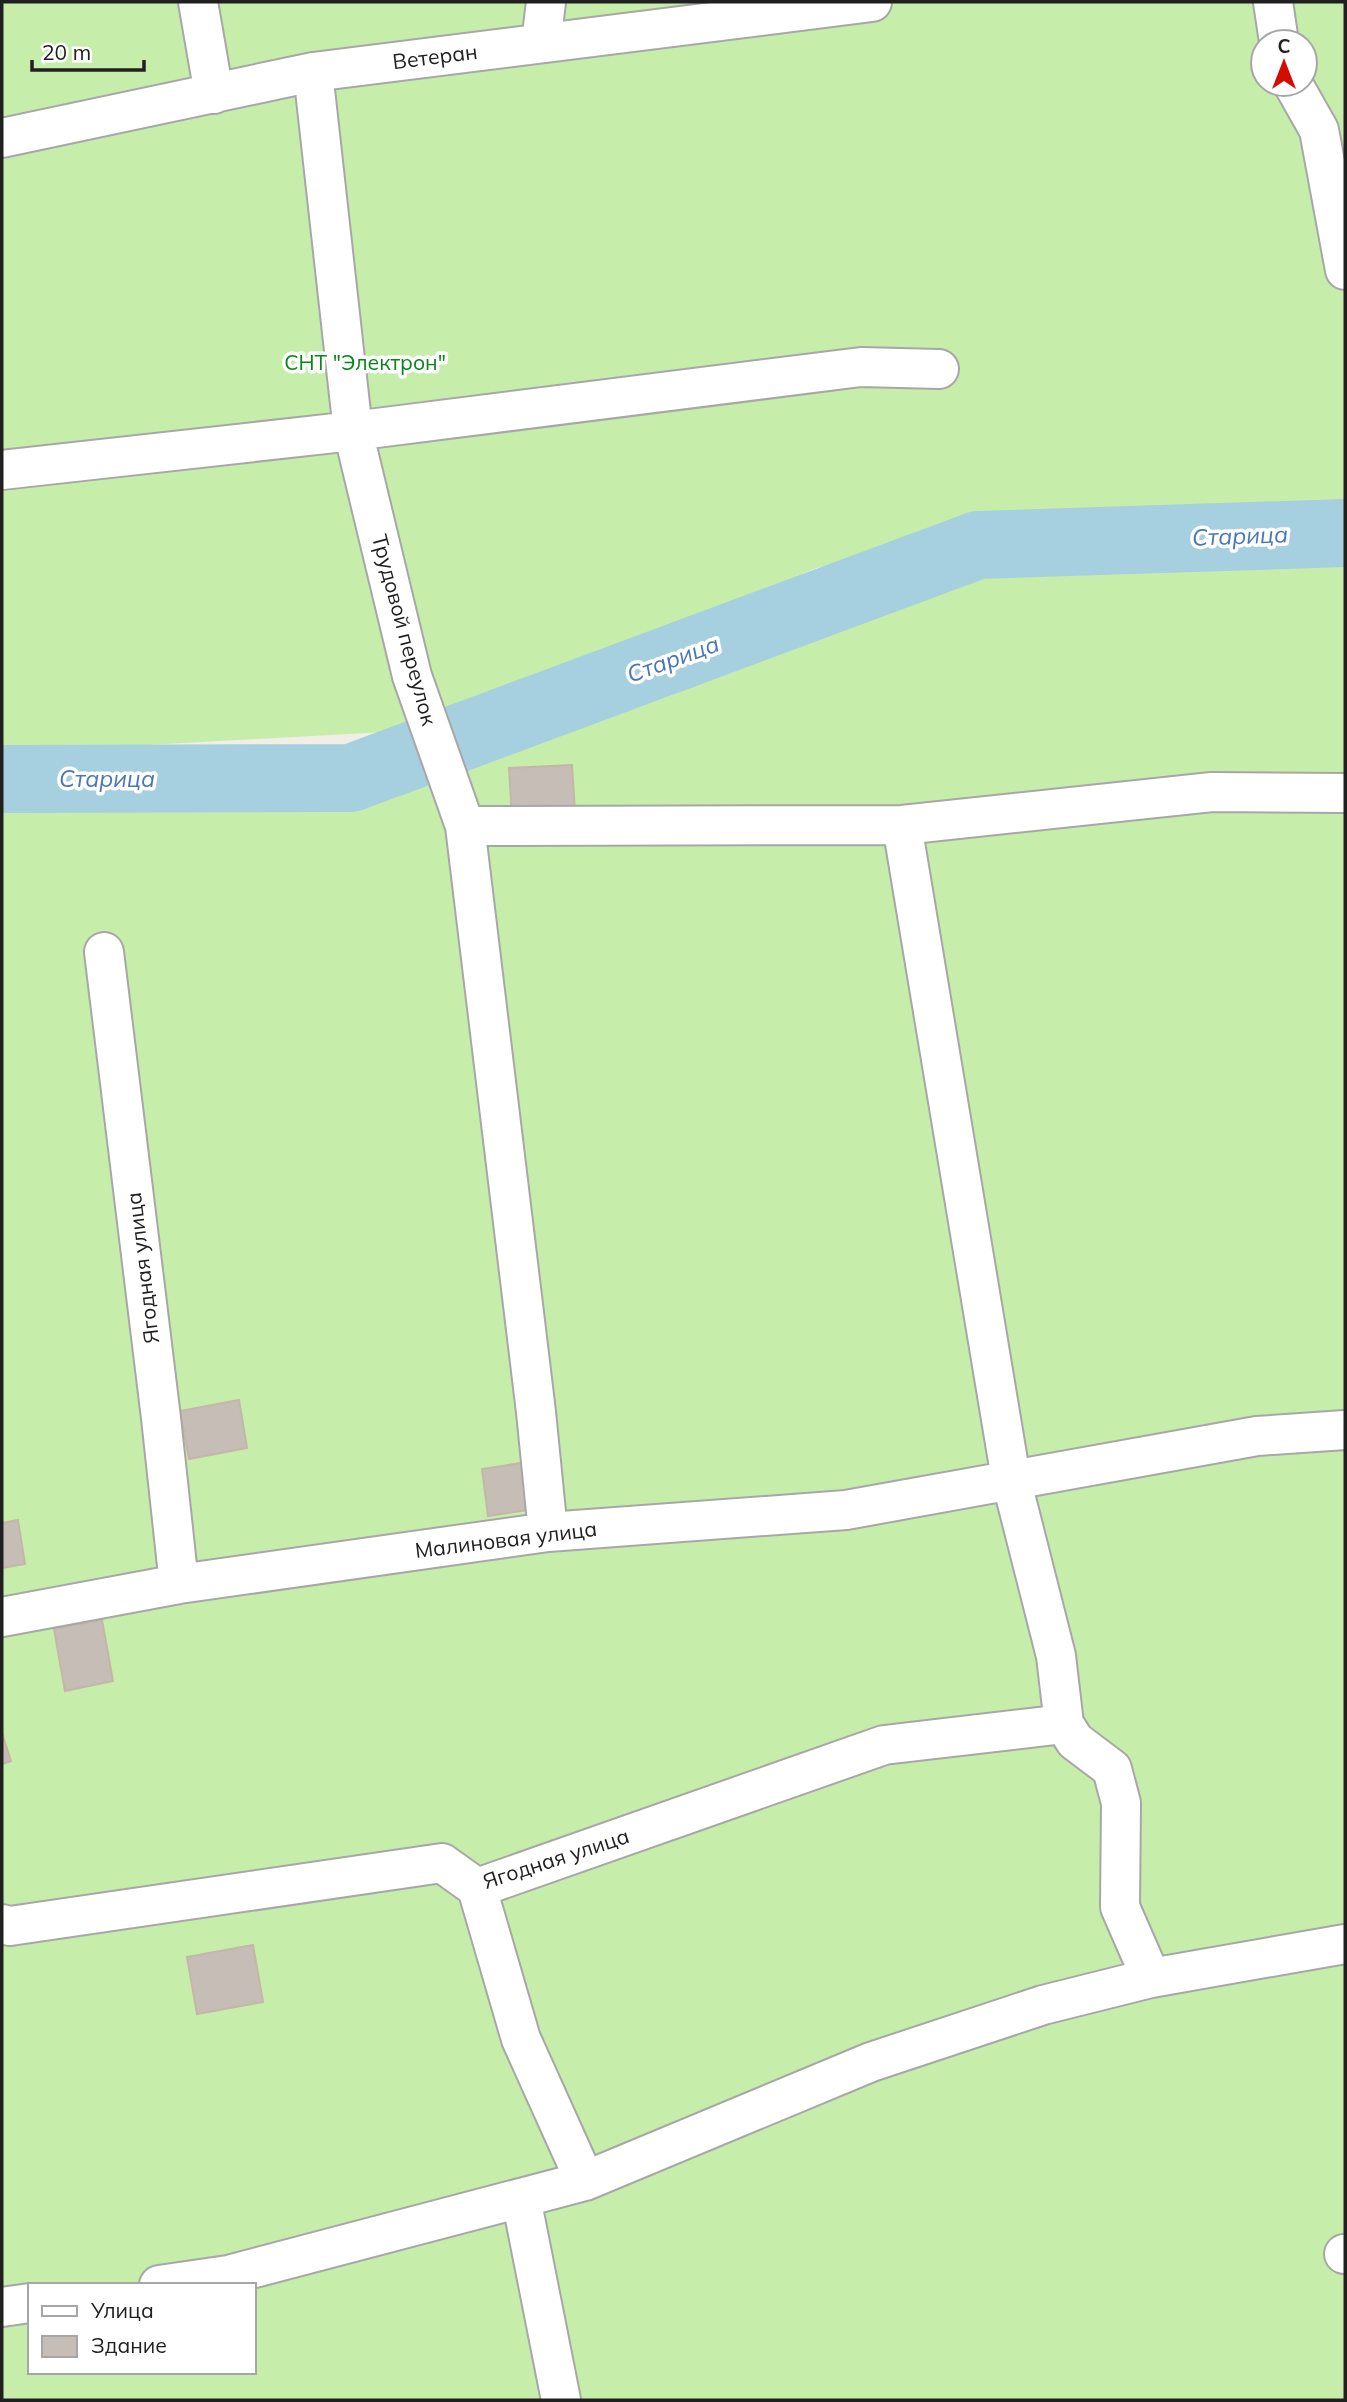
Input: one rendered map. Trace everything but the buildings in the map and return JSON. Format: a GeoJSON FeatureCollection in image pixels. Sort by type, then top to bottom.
{"type":"FeatureCollection","features":[{"type":"Feature","properties":{"kind":"street"},"geometry":{"type":"LineString","coordinates":[[198,2],[214,94]]}},
{"type":"Feature","properties":{"kind":"street"},"geometry":{"type":"LineString","coordinates":[[541,43],[546,2]]}},
{"type":"Feature","properties":{"kind":"street","name":"Ветеран"},"geometry":{"type":"LineString","coordinates":[[2,138],[313,72],[873,2]]}},
{"type":"Feature","properties":{"kind":"street"},"geometry":{"type":"LineString","coordinates":[[1273,2],[1277,28]]}},
{"type":"Feature","properties":{"kind":"street","name":"Трудовой переулок"},"geometry":{"type":"LineString","coordinates":[[313,72],[353,431],[412,676],[465,826],[548,1532]]}},
{"type":"Feature","properties":{"kind":"street"},"geometry":{"type":"LineString","coordinates":[[1301,98],[1319,130],[1345,270]]}},
{"type":"Feature","properties":{"kind":"street"},"geometry":{"type":"LineString","coordinates":[[2,470],[353,431],[862,367],[939,369]]}},
{"type":"Feature","properties":{"kind":"street"},"geometry":{"type":"LineString","coordinates":[[465,826],[902,825],[1212,792],[1345,793]]}},
{"type":"Feature","properties":{"kind":"street"},"geometry":{"type":"LineString","coordinates":[[902,825],[1011,1479],[1056,1656],[1064,1724],[1075,1741],[1112,1769],[1121,1803],[1120,1906],[1151,1978]]}},
{"type":"Feature","properties":{"kind":"street","name":"Ягодная улица"},"geometry":{"type":"LineString","coordinates":[[104,952],[179,1584]]}},
{"type":"Feature","properties":{"kind":"street","name":"Малиновая улица"},"geometry":{"type":"LineString","coordinates":[[2,1618],[179,1584],[548,1532],[846,1510],[1257,1436],[1345,1430]]}},
{"type":"Feature","properties":{"kind":"street","name":"Ягодная улица"},"geometry":{"type":"LineString","coordinates":[[2,1924],[10,1926],[442,1863],[477,1888],[884,1745],[1064,1724]]}},
{"type":"Feature","properties":{"kind":"street"},"geometry":{"type":"LineString","coordinates":[[477,1888],[521,2039],[585,2181]]}},
{"type":"Feature","properties":{"kind":"street"},"geometry":{"type":"LineString","coordinates":[[173,2283],[228,2275],[585,2181],[871,2062],[1043,2005],[1151,1978],[1345,1944]]}},
{"type":"Feature","properties":{"kind":"street"},"geometry":{"type":"LineString","coordinates":[[521,2198],[561,2400]]}},
{"type":"Feature","properties":{"kind":"street"},"geometry":{"type":"LineString","coordinates":[[2,2307],[28,2303]]}},
{"type":"Feature","properties":{"kind":"green space","name":"СНТ \"Электрон\""},"geometry":{"type":"Polygon","coordinates":[[[2,2],[1345,2],[1345,522],[1305,528],[991,528],[816,568],[421,730],[2,753],[2,2]]]}},
{"type":"Feature","properties":{"kind":"green space"},"geometry":{"type":"Polygon","coordinates":[[[948,556],[1345,556],[1345,2400],[2,2400],[2,797],[431,786],[948,556]]]}},
{"type":"Feature","properties":{"kind":"waterway","name":"Старица"},"geometry":{"type":"LineString","coordinates":[[2,779],[351,778],[978,545],[1345,533]]}}]}
